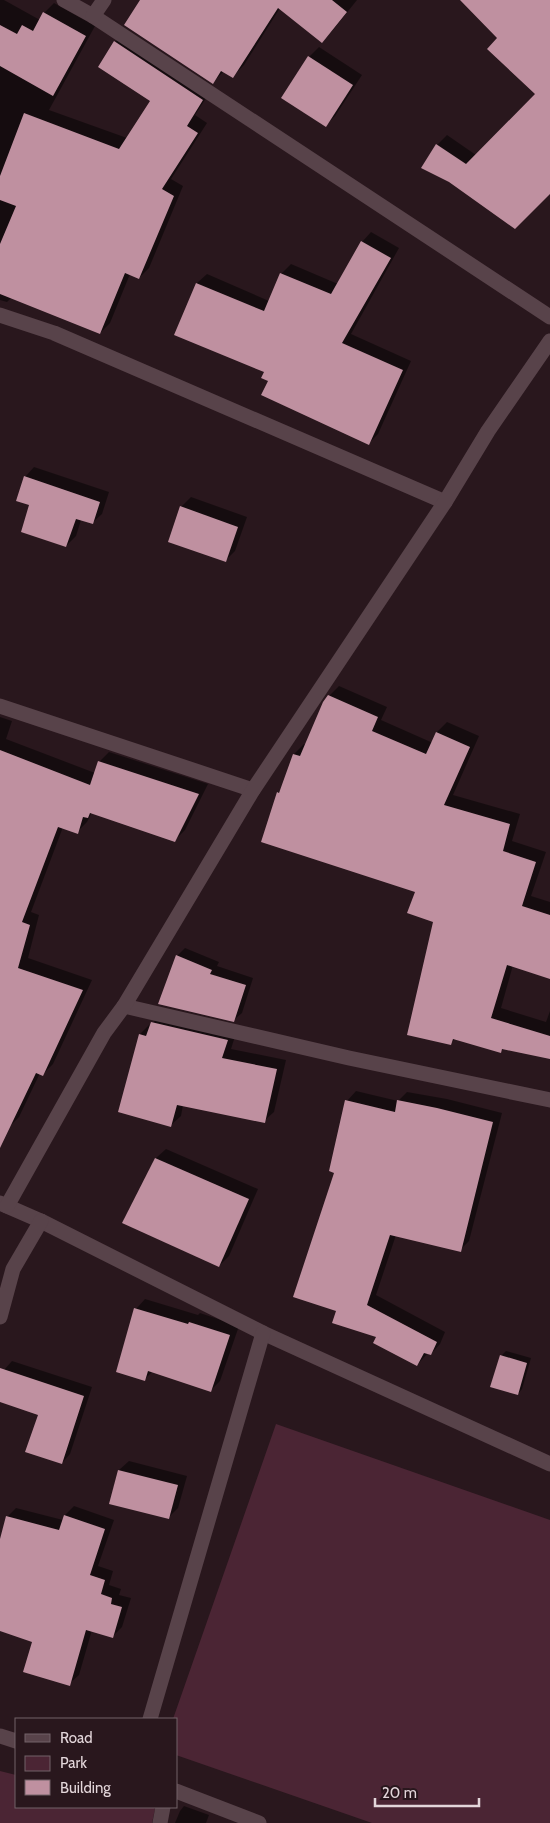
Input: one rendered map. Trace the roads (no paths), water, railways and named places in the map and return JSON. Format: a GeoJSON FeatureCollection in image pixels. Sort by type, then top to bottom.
{"type":"FeatureCollection","features":[{"type":"Feature","properties":{"kind":"street"},"geometry":{"type":"LineString","coordinates":[[64,0],[93,16],[550,317]]}},
{"type":"Feature","properties":{"kind":"street"},"geometry":{"type":"LineString","coordinates":[[93,16],[104,0]]}},
{"type":"Feature","properties":{"kind":"street"},"geometry":{"type":"LineString","coordinates":[[0,315],[54,333],[444,502]]}},
{"type":"Feature","properties":{"kind":"street"},"geometry":{"type":"LineString","coordinates":[[550,341],[488,431],[444,502],[253,790],[124,1006],[104,1033],[4,1204],[41,1220],[263,1333],[550,1464]]}},
{"type":"Feature","properties":{"kind":"street"},"geometry":{"type":"LineString","coordinates":[[0,706],[253,790]]}},
{"type":"Feature","properties":{"kind":"street"},"geometry":{"type":"LineString","coordinates":[[124,1006],[348,1058],[550,1100]]}},
{"type":"Feature","properties":{"kind":"street"},"geometry":{"type":"LineString","coordinates":[[0,1317],[13,1269],[41,1220]]}},
{"type":"Feature","properties":{"kind":"street"},"geometry":{"type":"LineString","coordinates":[[150,1718],[263,1333]]}},
{"type":"Feature","properties":{"kind":"street"},"geometry":{"type":"LineString","coordinates":[[0,1736],[15,1740]]}},
{"type":"Feature","properties":{"kind":"street"},"geometry":{"type":"LineString","coordinates":[[178,1792],[259,1823]]}},
{"type":"Feature","properties":{"kind":"street"},"geometry":{"type":"LineString","coordinates":[[160,1823],[164,1808]]}}]}
